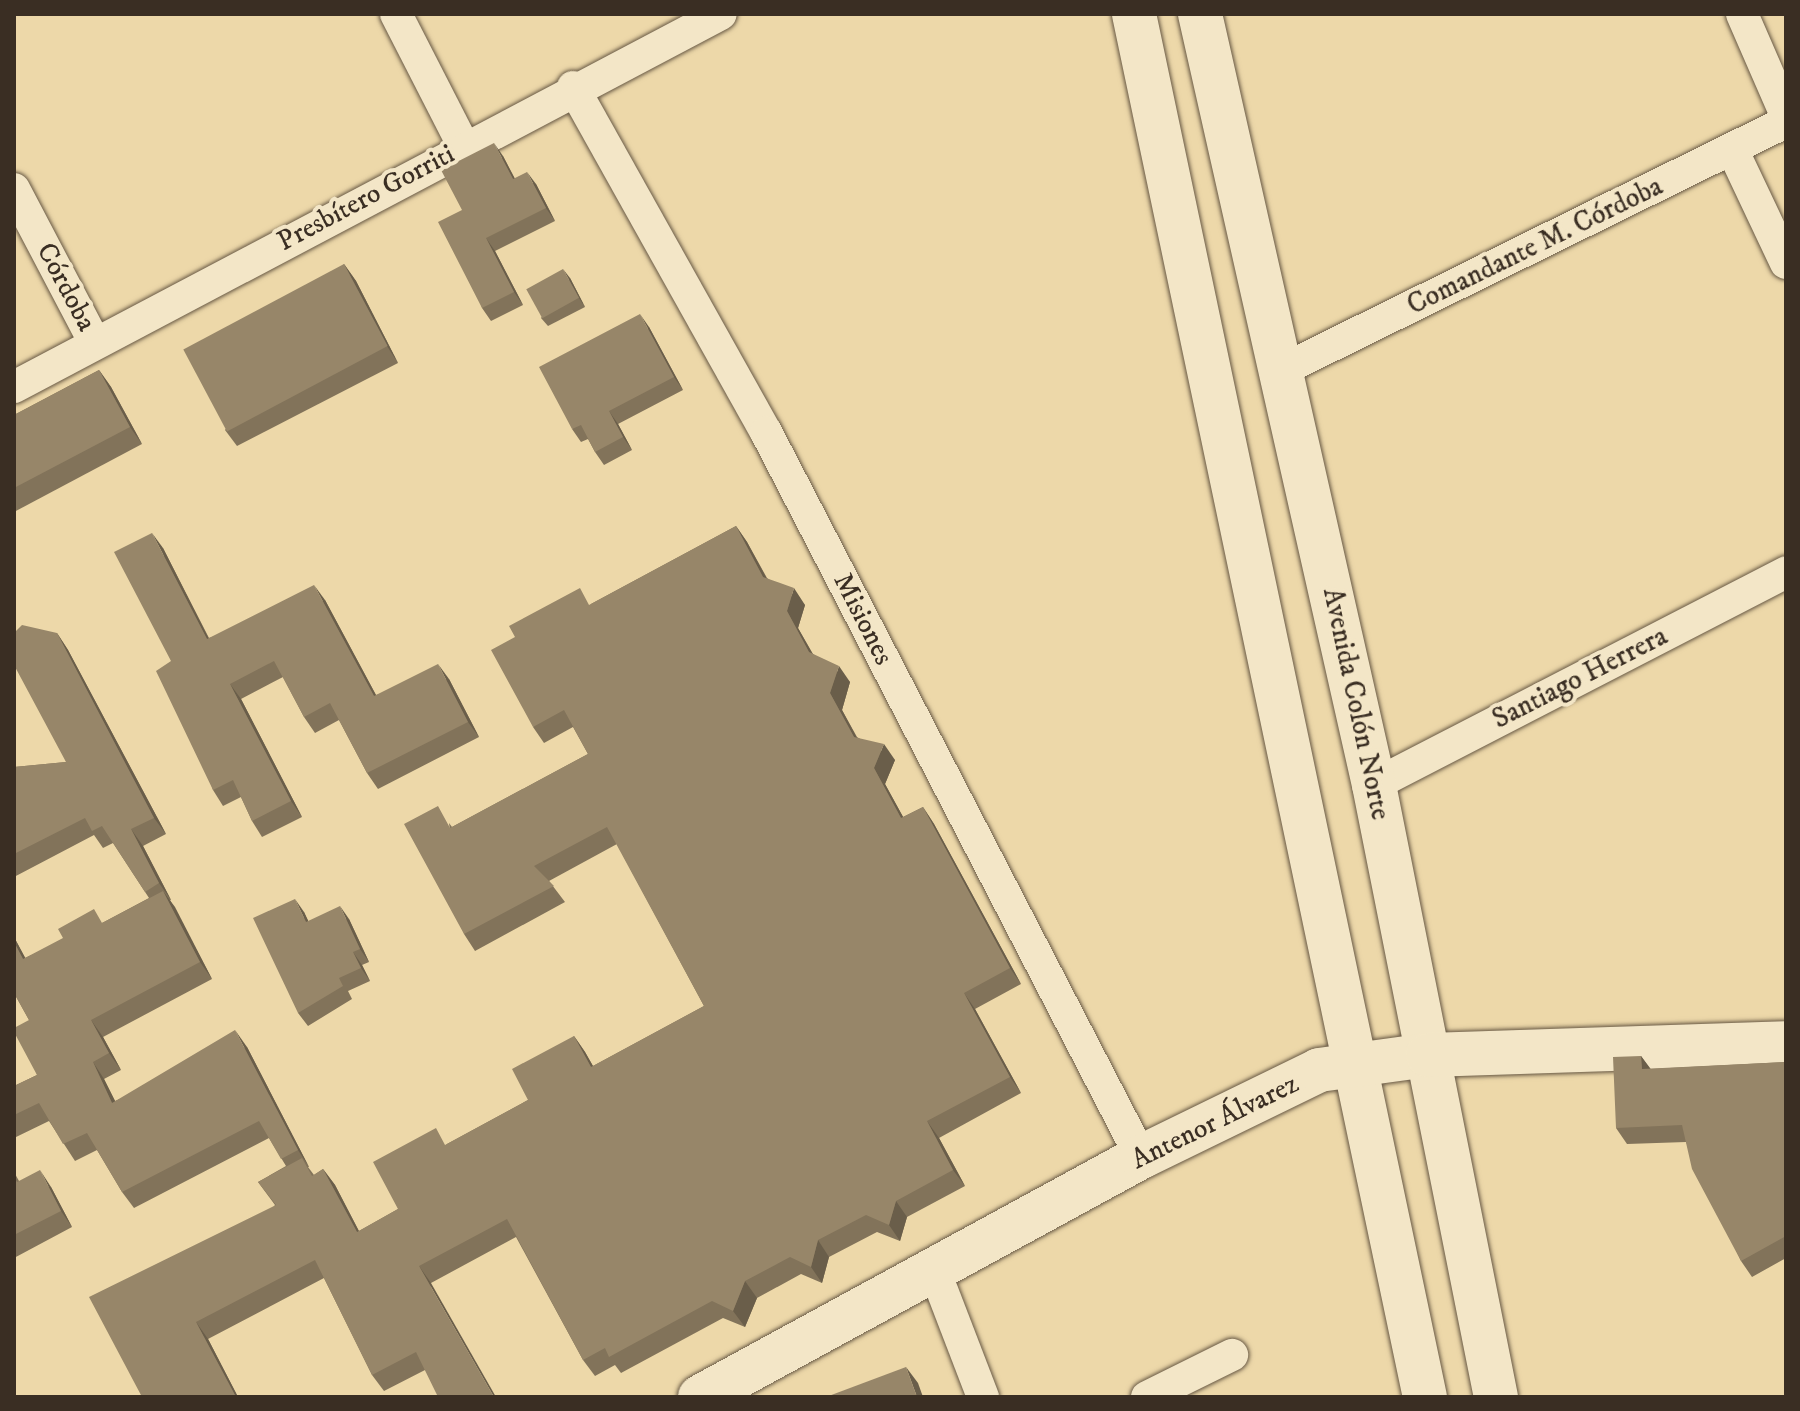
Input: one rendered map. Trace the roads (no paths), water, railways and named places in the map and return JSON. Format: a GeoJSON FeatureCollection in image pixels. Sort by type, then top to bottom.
{"type":"FeatureCollection","features":[{"type":"Feature","properties":{"kind":"main road"},"geometry":{"type":"LineString","coordinates":[[1134,14],[1358,1061],[1425,1397]]}},
{"type":"Feature","properties":{"kind":"main road","name":"Avenida Colón Norte"},"geometry":{"type":"LineString","coordinates":[[1200,14],[1284,369],[1374,785],[1496,1397]]}},
{"type":"Feature","properties":{"kind":"main road","name":"Antenor Álvarez"},"geometry":{"type":"LineString","coordinates":[[700,1397],[935,1272],[1141,1157],[1319,1070],[1358,1061],[1428,1055],[1786,1043]]}},
{"type":"Feature","properties":{"kind":"street"},"geometry":{"type":"LineString","coordinates":[[396,14],[463,145]]}},
{"type":"Feature","properties":{"kind":"street","name":"Presbítero Gorriti"},"geometry":{"type":"LineString","coordinates":[[14,387],[463,145],[721,14]]}},
{"type":"Feature","properties":{"kind":"street"},"geometry":{"type":"LineString","coordinates":[[1742,14],[1786,115]]}},
{"type":"Feature","properties":{"kind":"street","name":"Misiones"},"geometry":{"type":"LineString","coordinates":[[573,87],[766,432],[1141,1157]]}},
{"type":"Feature","properties":{"kind":"street","name":"Comandante M. Córdoba"},"geometry":{"type":"LineString","coordinates":[[1284,369],[1786,122]]}},
{"type":"Feature","properties":{"kind":"street"},"geometry":{"type":"LineString","coordinates":[[1732,149],[1786,263]]}},
{"type":"Feature","properties":{"kind":"street","name":"Córdoba"},"geometry":{"type":"LineString","coordinates":[[14,189],[95,343]]}},
{"type":"Feature","properties":{"kind":"street","name":"Santiago Herrera"},"geometry":{"type":"LineString","coordinates":[[1374,785],[1786,572]]}},
{"type":"Feature","properties":{"kind":"street"},"geometry":{"type":"LineString","coordinates":[[935,1272],[983,1397]]}},
{"type":"Feature","properties":{"kind":"street"},"geometry":{"type":"LineString","coordinates":[[1147,1397],[1232,1355]]}}]}
